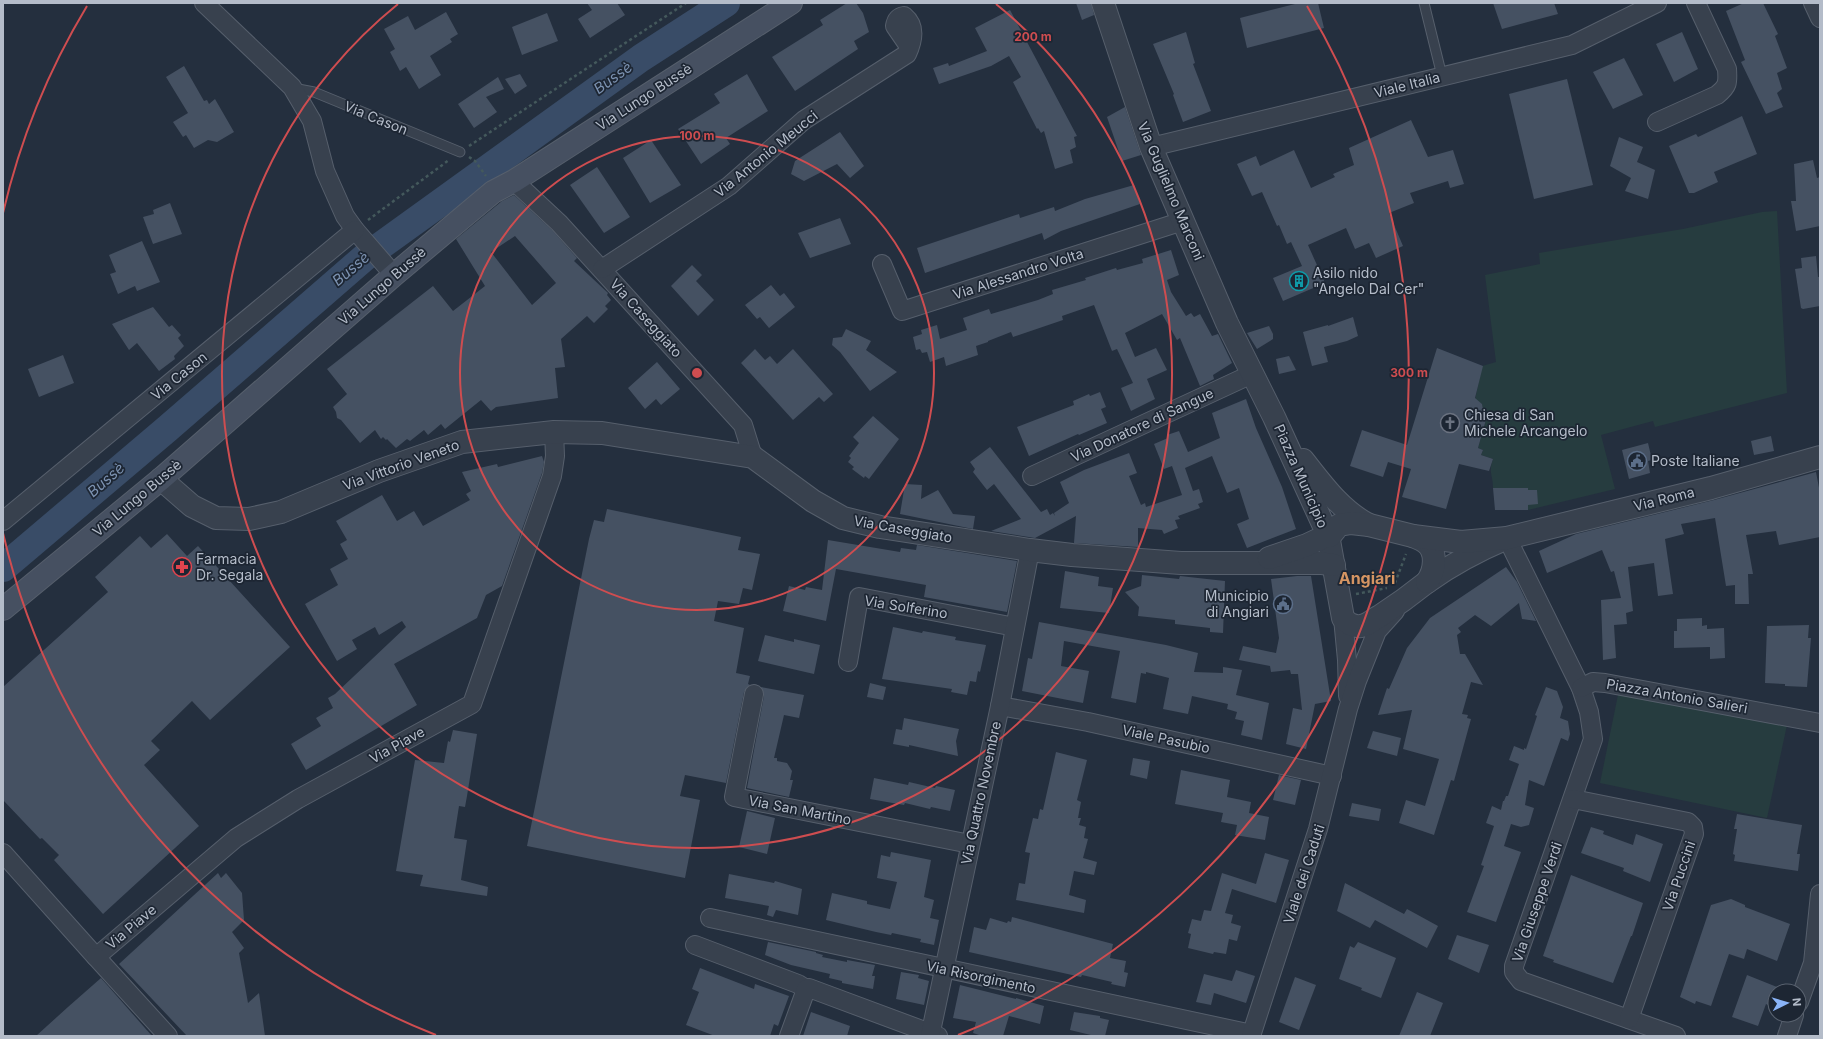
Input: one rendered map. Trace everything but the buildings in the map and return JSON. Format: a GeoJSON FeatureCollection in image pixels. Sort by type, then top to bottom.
{"type":"FeatureCollection","features":[{"type":"Feature","properties":{"kind":"main road","name":"Via Lungo Bussè"},"geometry":{"type":"LineString","coordinates":[[3,609],[161,479],[394,275],[493,192],[514,181],[791,3]]}},
{"type":"Feature","properties":{"kind":"street"},"geometry":{"type":"LineString","coordinates":[[204,3],[292,87],[312,121],[325,171],[335,197],[355,230],[394,275]]}},
{"type":"Feature","properties":{"kind":"street","name":"Via Guglielmo Marconi"},"geometry":{"type":"LineString","coordinates":[[1103,3],[1151,147],[1227,323],[1252,374]]}},
{"type":"Feature","properties":{"kind":"street","name":"Viale Italia"},"geometry":{"type":"LineString","coordinates":[[1151,147],[1572,45],[1657,3]]}},
{"type":"Feature","properties":{"kind":"street"},"geometry":{"type":"LineString","coordinates":[[1657,122],[1717,95],[1725,89],[1728,80],[1727,69],[1696,3]]}},
{"type":"Feature","properties":{"kind":"street"},"geometry":{"type":"LineString","coordinates":[[1813,3],[1820,18]]}},
{"type":"Feature","properties":{"kind":"street","name":"Via Antonio Meucci"},"geometry":{"type":"LineString","coordinates":[[602,269],[729,186],[804,120],[907,54],[908,51]]}},
{"type":"Feature","properties":{"kind":"street","name":"Via Caseggiato"},"geometry":{"type":"LineString","coordinates":[[514,181],[559,223],[743,425],[754,457],[813,501],[843,518],[880,527],[1030,550],[1181,563],[1247,564]]}},
{"type":"Feature","properties":{"kind":"street","name":"Via Alessandro Volta"},"geometry":{"type":"LineString","coordinates":[[882,264],[902,311],[1183,221]]}},
{"type":"Feature","properties":{"kind":"street","name":"Via Cason"},"geometry":{"type":"LineString","coordinates":[[3,521],[355,230]]}},
{"type":"Feature","properties":{"kind":"street","name":"Piazza Municipio"},"geometry":{"type":"LineString","coordinates":[[1252,374],[1274,417],[1328,535],[1343,618],[1347,660],[1348,709]]}},
{"type":"Feature","properties":{"kind":"street","name":"Via Donatore di Sangue"},"geometry":{"type":"LineString","coordinates":[[1032,476],[1252,374]]}},
{"type":"Feature","properties":{"kind":"street","name":"Piazza Municipio"},"geometry":{"type":"LineString","coordinates":[[1274,417],[1321,483],[1350,512],[1369,525]]}},
{"type":"Feature","properties":{"kind":"street","name":"Via Vittorio Veneto"},"geometry":{"type":"LineString","coordinates":[[161,479],[192,506],[216,518],[249,519],[281,512],[379,471],[462,442],[554,432],[602,433],[754,457]]}},
{"type":"Feature","properties":{"kind":"street","name":"Via Piave"},"geometry":{"type":"LineString","coordinates":[[96,957],[236,838],[298,799],[472,704],[552,476],[555,456],[554,432]]}},
{"type":"Feature","properties":{"kind":"street","name":"Via Roma"},"geometry":{"type":"LineString","coordinates":[[1507,538],[1711,488],[1820,457]]}},
{"type":"Feature","properties":{"kind":"street","name":"Piazza Municipio"},"geometry":{"type":"LineString","coordinates":[[1247,564],[1287,552],[1328,535],[1330,536],[1336,527],[1342,523],[1352,522],[1413,536],[1461,542],[1507,538]]}},
{"type":"Feature","properties":{"kind":"street","name":"Piazza Municipio"},"geometry":{"type":"LineString","coordinates":[[1413,536],[1426,542],[1432,552],[1434,567],[1433,575],[1427,582]]}},
{"type":"Feature","properties":{"kind":"street"},"geometry":{"type":"LineString","coordinates":[[1507,538],[1581,688]]}},
{"type":"Feature","properties":{"kind":"street","name":"Piazza Municipio"},"geometry":{"type":"LineString","coordinates":[[1343,618],[1348,624],[1355,626],[1366,624],[1404,601],[1427,582],[1480,549],[1507,538]]}},
{"type":"Feature","properties":{"kind":"street","name":"Via Quattro Novembre"},"geometry":{"type":"LineString","coordinates":[[933,1035],[944,970],[1000,706],[1030,550]]}},
{"type":"Feature","properties":{"kind":"street"},"geometry":{"type":"LineString","coordinates":[[1247,564],[1321,563],[1334,565]]}},
{"type":"Feature","properties":{"kind":"street","name":"Via Solferino"},"geometry":{"type":"LineString","coordinates":[[848,662],[859,597],[1015,627]]}},
{"type":"Feature","properties":{"kind":"street","name":"Piazza Municipio"},"geometry":{"type":"LineString","coordinates":[[1348,709],[1377,632],[1404,601]]}},
{"type":"Feature","properties":{"kind":"street","name":"Piazza Antonio Salieri"},"geometry":{"type":"LineString","coordinates":[[1581,688],[1593,682],[1605,683],[1820,723]]}},
{"type":"Feature","properties":{"kind":"street","name":"Via Giuseppe Verdi"},"geometry":{"type":"LineString","coordinates":[[1581,688],[1589,712],[1593,740],[1514,966],[1514,972],[1521,981],[1676,1036]]}},
{"type":"Feature","properties":{"kind":"street","name":"Via San Martino"},"geometry":{"type":"LineString","coordinates":[[754,694],[734,797],[970,844]]}},
{"type":"Feature","properties":{"kind":"street","name":"Viale Pasubio"},"geometry":{"type":"LineString","coordinates":[[1000,706],[1088,722],[1332,776]]}},
{"type":"Feature","properties":{"kind":"street","name":"Viale dei Caduti"},"geometry":{"type":"LineString","coordinates":[[1251,1035],[1318,829],[1348,709]]}},
{"type":"Feature","properties":{"kind":"street","name":"Via Puccini"},"geometry":{"type":"LineString","coordinates":[[1573,799],[1688,822],[1692,827],[1694,834],[1629,1019]]}},
{"type":"Feature","properties":{"kind":"street","name":"Via Piave"},"geometry":{"type":"LineString","coordinates":[[3,853],[168,1036]]}},
{"type":"Feature","properties":{"kind":"street"},"geometry":{"type":"LineString","coordinates":[[1806,983],[1813,963],[1820,894]]}},
{"type":"Feature","properties":{"kind":"street","name":"Via Risorgimento"},"geometry":{"type":"LineString","coordinates":[[710,918],[944,970],[1251,1035]]}},
{"type":"Feature","properties":{"kind":"street"},"geometry":{"type":"LineString","coordinates":[[695,945],[798,984],[806,989],[809,988],[933,1035]]}},
{"type":"Feature","properties":{"kind":"street"},"geometry":{"type":"LineString","coordinates":[[789,1036],[806,989]]}},
{"type":"Feature","properties":{"kind":"street"},"geometry":{"type":"LineString","coordinates":[[1787,1036],[1791,1023]]}},
{"type":"Feature","properties":{"kind":"lane"},"geometry":{"type":"LineString","coordinates":[[1424,3],[1442,76]]}},
{"type":"Feature","properties":{"kind":"lane","name":"Via Cason"},"geometry":{"type":"LineString","coordinates":[[292,87],[314,92],[460,152]]}},
{"type":"Feature","properties":{"kind":"path"},"geometry":{"type":"LineString","coordinates":[[355,230],[460,152],[686,3]]}},
{"type":"Feature","properties":{"kind":"path"},"geometry":{"type":"LineString","coordinates":[[460,152],[475,161],[490,182],[493,192]]}},
{"type":"Feature","properties":{"kind":"path"},"geometry":{"type":"LineString","coordinates":[[1339,597],[1394,586],[1413,536]]}},
{"type":"Feature","properties":{"kind":"green space"},"geometry":{"type":"Polygon","coordinates":[[[1777,211],[1787,393],[1655,427],[1653,421],[1601,435],[1615,489],[1528,510],[1527,488],[1493,488],[1491,471],[1493,459],[1481,455],[1483,450],[1478,448],[1487,416],[1483,414],[1482,404],[1475,400],[1482,366],[1496,362],[1485,275],[1540,264],[1539,253],[1683,229],[1762,212],[1777,211]]]}},
{"type":"Feature","properties":{"kind":"green space"},"geometry":{"type":"Polygon","coordinates":[[[1619,690],[1787,725],[1767,818],[1600,783],[1619,690]]]}},
{"type":"Feature","properties":{"kind":"waterway","name":"Bussè"},"geometry":{"type":"LineString","coordinates":[[3,568],[167,429],[365,257],[641,58],[726,3]]}},
{"type":"Feature","properties":{"kind":"place","name":"Asilo nido \"Angelo Dal Cer\""},"geometry":{"type":"Point","coordinates":[1299,281]}},
{"type":"Feature","properties":{"kind":"place","name":"Chiesa di San Michele Arcangelo"},"geometry":{"type":"Point","coordinates":[1450,423]}},
{"type":"Feature","properties":{"kind":"place","name":"Poste Italiane"},"geometry":{"type":"Point","coordinates":[1637,461]}},
{"type":"Feature","properties":{"kind":"place","name":"Farmacia Dr. Segala"},"geometry":{"type":"Point","coordinates":[182,567]}},
{"type":"Feature","properties":{"kind":"place","name":"Municipio di Angiari"},"geometry":{"type":"Point","coordinates":[1283,604]}},
{"type":"Feature","properties":{"kind":"district","name":"Angiari"},"geometry":{"type":"Point","coordinates":[1367,578]}}]}
